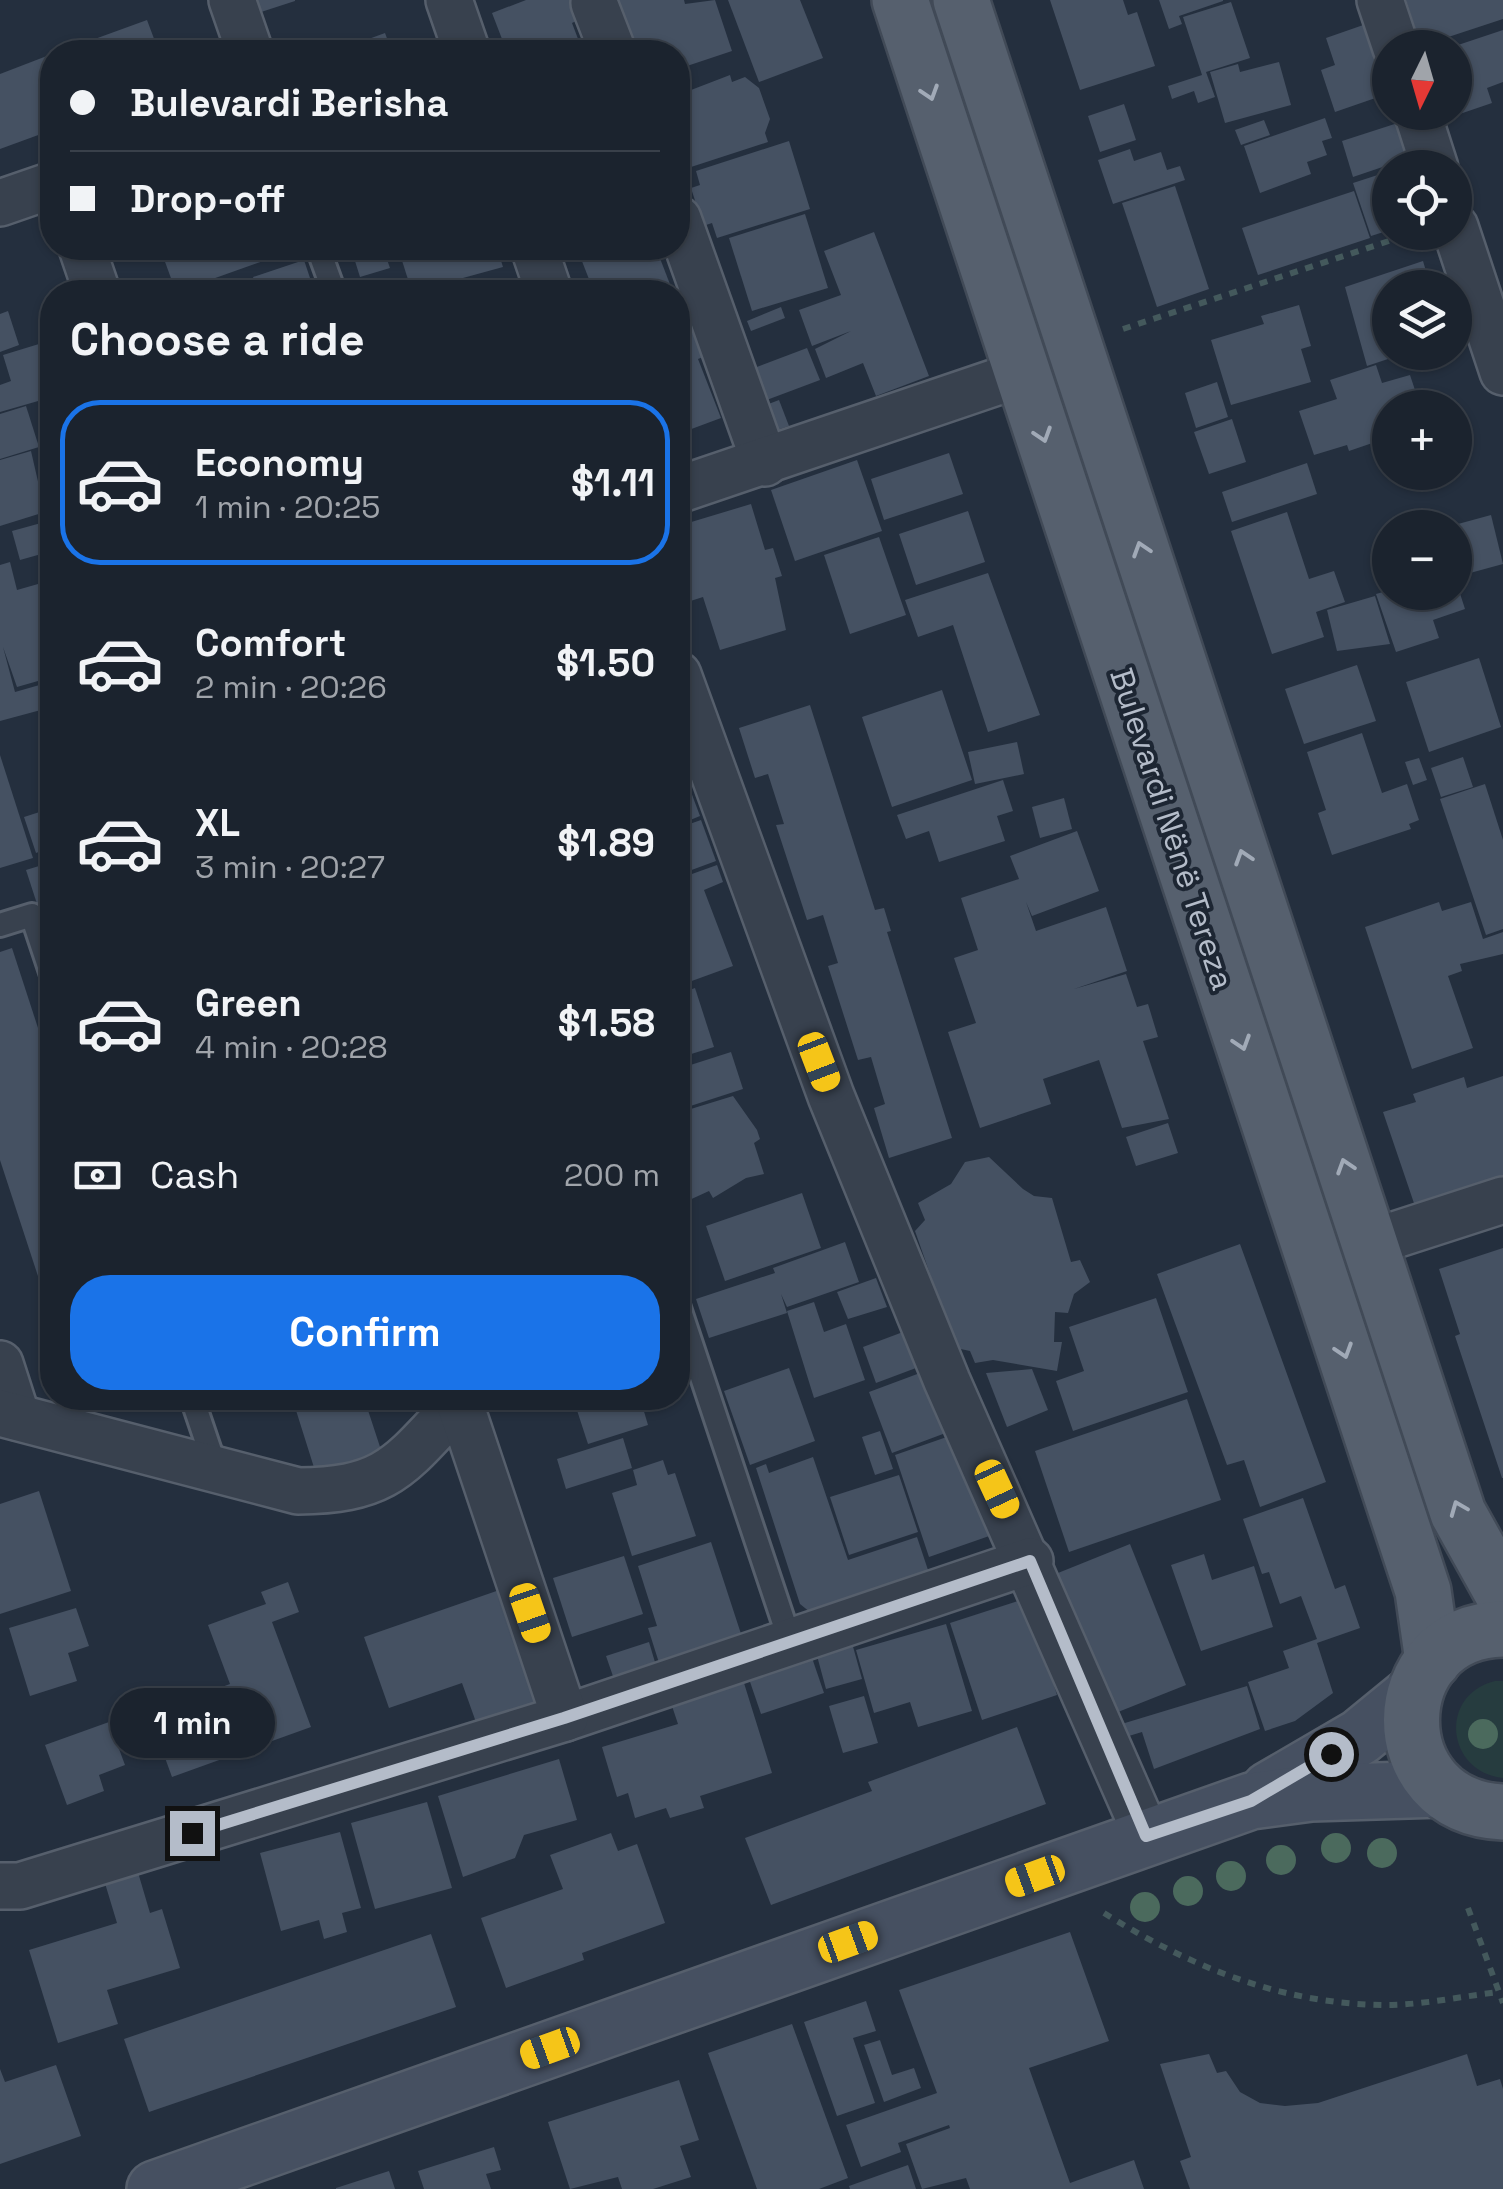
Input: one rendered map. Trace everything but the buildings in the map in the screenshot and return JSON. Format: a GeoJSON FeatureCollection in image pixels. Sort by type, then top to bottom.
{"type":"FeatureCollection","features":[{"type":"Feature","properties":{"kind":"main road","name":"Bulevardi Nënë Tereza"},"geometry":{"type":"LineString","coordinates":[[900,0],[1424,1591],[1424,1676],[1411,1716],[1414,1748],[1482,1816]]}},
{"type":"Feature","properties":{"kind":"main road","name":"Bulevardi Nënë Tereza"},"geometry":{"type":"LineString","coordinates":[[961,0],[1458,1514],[1503,1594]]}},
{"type":"Feature","properties":{"kind":"main road"},"geometry":{"type":"LineString","coordinates":[[1251,1801],[1360,1737],[1461,1638],[1503,1629]]}},
{"type":"Feature","properties":{"kind":"main road"},"geometry":{"type":"LineString","coordinates":[[171,2186],[1251,1801],[1311,1793],[1482,1816]]}},
{"type":"Feature","properties":{"kind":"street"},"geometry":{"type":"LineString","coordinates":[[232,0],[246,40]]}},
{"type":"Feature","properties":{"kind":"street"},"geometry":{"type":"LineString","coordinates":[[448,0],[463,40]]}},
{"type":"Feature","properties":{"kind":"street"},"geometry":{"type":"LineString","coordinates":[[1380,0],[1390,30]]}},
{"type":"Feature","properties":{"kind":"street"},"geometry":{"type":"LineString","coordinates":[[594,4],[608,40]]}},
{"type":"Feature","properties":{"kind":"street"},"geometry":{"type":"LineString","coordinates":[[0,203],[40,189]]}},
{"type":"Feature","properties":{"kind":"street"},"geometry":{"type":"LineString","coordinates":[[1463,250],[1503,372]]}},
{"type":"Feature","properties":{"kind":"street"},"geometry":{"type":"LineString","coordinates":[[690,252],[765,463]]}},
{"type":"Feature","properties":{"kind":"street"},"geometry":{"type":"LineString","coordinates":[[690,486],[1023,373]]}},
{"type":"Feature","properties":{"kind":"street"},"geometry":{"type":"LineString","coordinates":[[690,708],[832,1096],[948,1381],[1030,1561],[1146,1836]]}},
{"type":"Feature","properties":{"kind":"street"},"geometry":{"type":"LineString","coordinates":[[1370,1243],[1503,1200]]}},
{"type":"Feature","properties":{"kind":"street"},"geometry":{"type":"LineString","coordinates":[[0,1364],[9,1415],[298,1491],[347,1490],[387,1475],[449,1410]]}},
{"type":"Feature","properties":{"kind":"street"},"geometry":{"type":"LineString","coordinates":[[461,1410],[564,1718]]}},
{"type":"Feature","properties":{"kind":"street"},"geometry":{"type":"LineString","coordinates":[[0,1886],[20,1886],[564,1718],[1030,1561]]}},
{"type":"Feature","properties":{"kind":"lane"},"geometry":{"type":"LineString","coordinates":[[0,924],[32,915],[40,939]]}},
{"type":"Feature","properties":{"kind":"lane"},"geometry":{"type":"LineString","coordinates":[[690,1341],[790,1641]]}},
{"type":"Feature","properties":{"kind":"lane"},"geometry":{"type":"LineString","coordinates":[[196,1410],[216,1470]]}},
{"type":"Feature","properties":{"kind":"path"},"geometry":{"type":"LineString","coordinates":[[1074,346],[1372,247]]}},
{"type":"Feature","properties":{"kind":"path"},"geometry":{"type":"LineString","coordinates":[[1468,1908],[1503,2003]]}},
{"type":"Feature","properties":{"kind":"path"},"geometry":{"type":"LineString","coordinates":[[1104,1913],[1166,1952],[1241,1983],[1339,2002],[1394,2005],[1499,1992]]}},
{"type":"Feature","properties":{"kind":"green space"},"geometry":{"type":"Polygon","coordinates":[[[1503,1681],[1503,1778],[1484,1773],[1470,1762],[1460,1748],[1456,1732],[1457,1716],[1464,1701],[1477,1689],[1503,1681]]]}},
{"type":"Feature","properties":{"kind":"route"},"geometry":{"type":"LineString","coordinates":[[192,1833],[564,1718],[1030,1561],[1146,1836],[1251,1801],[1331,1754]]}}]}
